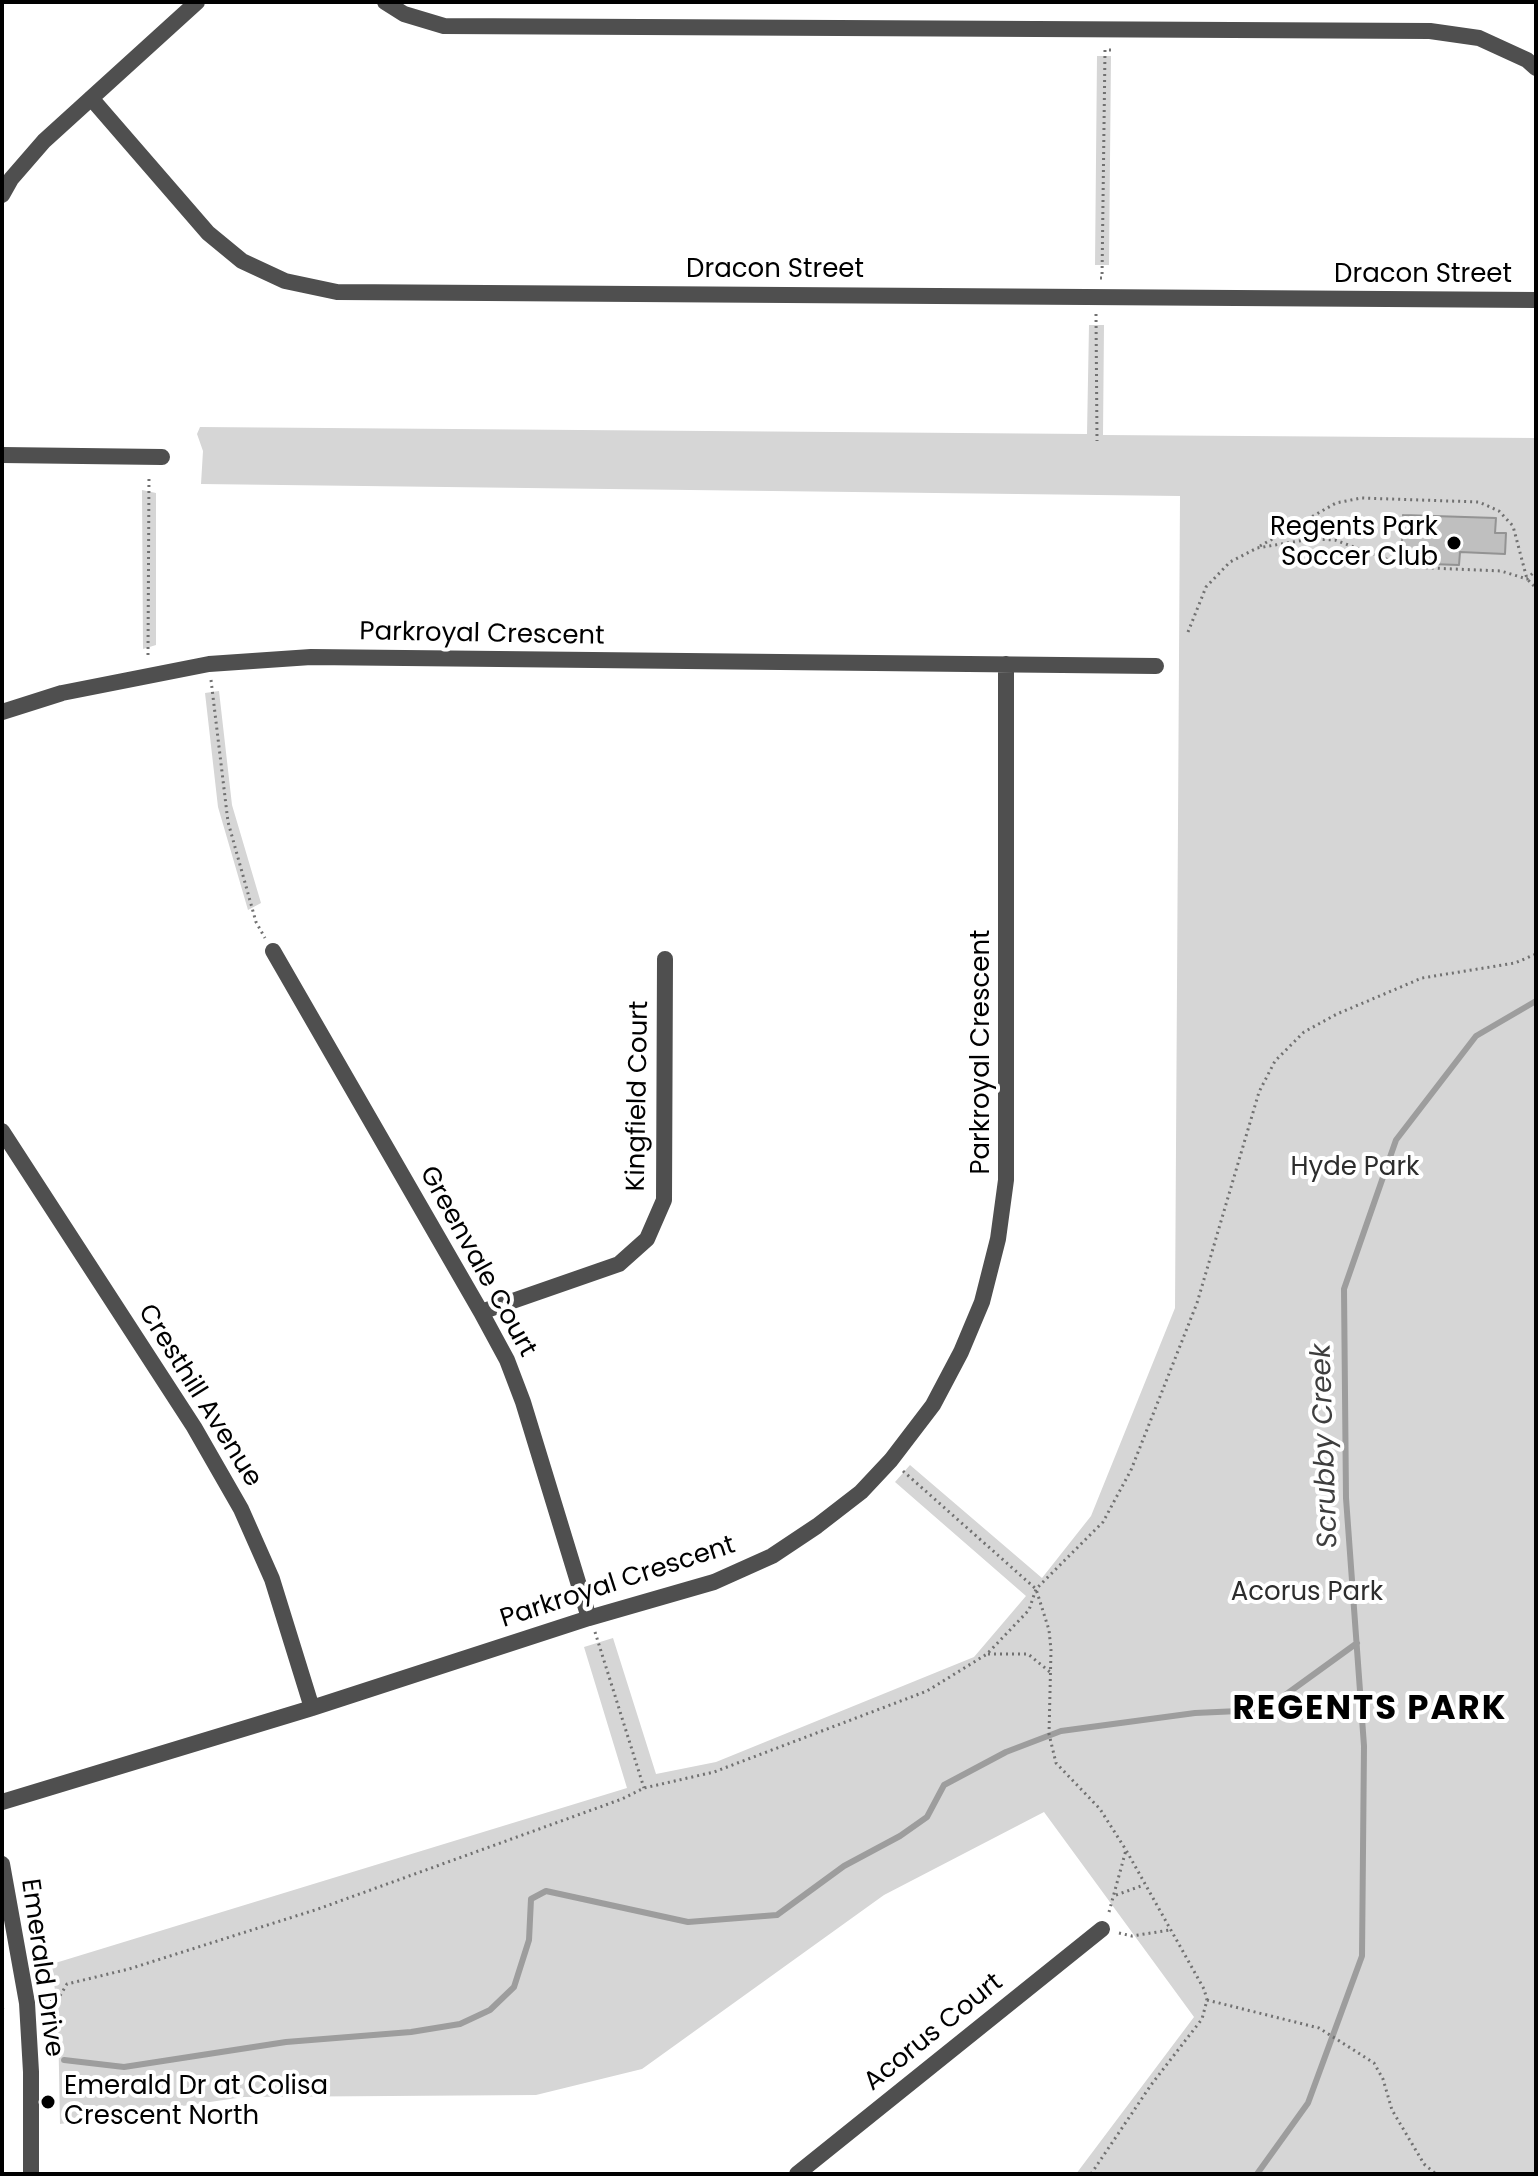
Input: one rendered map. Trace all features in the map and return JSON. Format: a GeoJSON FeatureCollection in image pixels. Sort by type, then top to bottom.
{"type":"FeatureCollection","features":[{"type":"Feature","properties":{"kind":"street"},"geometry":{"type":"LineString","coordinates":[[2,195],[11,179],[44,141],[197,2]]}},
{"type":"Feature","properties":{"kind":"street"},"geometry":{"type":"LineString","coordinates":[[385,2],[404,14],[444,26],[1430,31],[1479,38],[1527,60],[1536,68]]}},
{"type":"Feature","properties":{"kind":"street","name":"Dracon Street"},"geometry":{"type":"LineString","coordinates":[[91,98],[208,233],[242,261],[285,281],[337,292],[1536,300]]}},
{"type":"Feature","properties":{"kind":"street"},"geometry":{"type":"LineString","coordinates":[[2,455],[156,457]]}},
{"type":"Feature","properties":{"kind":"street","name":"Parkroyal Crescent"},"geometry":{"type":"LineString","coordinates":[[2,712],[62,693],[209,664],[311,657],[1006,664],[1006,1180],[998,1239],[982,1302],[961,1352],[933,1405],[891,1460],[861,1492],[772,1556],[714,1582],[589,1618],[312,1708],[2,1802]]}},
{"type":"Feature","properties":{"kind":"street"},"geometry":{"type":"LineString","coordinates":[[1006,664],[1156,666]]}},
{"type":"Feature","properties":{"kind":"street","name":"Greenvale Court"},"geometry":{"type":"LineString","coordinates":[[273,951],[507,1360],[523,1402],[589,1618]]}},
{"type":"Feature","properties":{"kind":"street","name":"Kingfield Court"},"geometry":{"type":"LineString","coordinates":[[481,1312],[619,1264],[647,1239],[664,1200],[665,959]]}},
{"type":"Feature","properties":{"kind":"street","name":"Cresthill Avenue"},"geometry":{"type":"LineString","coordinates":[[2,1131],[194,1427],[241,1509],[272,1579],[312,1708]]}},
{"type":"Feature","properties":{"kind":"street","name":"Emerald Drive"},"geometry":{"type":"LineString","coordinates":[[2,1864],[27,2003],[31,2174]]}},
{"type":"Feature","properties":{"kind":"street","name":"Acorus Court"},"geometry":{"type":"LineString","coordinates":[[797,2174],[1102,1929]]}},
{"type":"Feature","properties":{"kind":"path"},"geometry":{"type":"LineString","coordinates":[[1092,278],[1102,278],[1105,50],[1112,50],[1112,44]]}},
{"type":"Feature","properties":{"kind":"path"},"geometry":{"type":"LineString","coordinates":[[1083,313],[1096,313],[1097,441]]}},
{"type":"Feature","properties":{"kind":"path"},"geometry":{"type":"LineString","coordinates":[[148,655],[156,457]]}},
{"type":"Feature","properties":{"kind":"path"},"geometry":{"type":"LineString","coordinates":[[1188,632],[1206,587],[1230,562],[1336,503],[1361,498],[1479,502],[1499,511],[1513,526],[1527,579]]}},
{"type":"Feature","properties":{"kind":"path"},"geometry":{"type":"LineString","coordinates":[[1257,548],[1311,539],[1335,540],[1408,567],[1501,571],[1527,579],[1536,588]]}},
{"type":"Feature","properties":{"kind":"path"},"geometry":{"type":"LineString","coordinates":[[1527,579],[1536,570]]}},
{"type":"Feature","properties":{"kind":"path"},"geometry":{"type":"LineString","coordinates":[[209,664],[228,822],[256,922],[273,951]]}},
{"type":"Feature","properties":{"kind":"path"},"geometry":{"type":"LineString","coordinates":[[44,2000],[58,1999],[67,1984],[129,1969],[318,1909],[622,1799],[644,1788],[714,1772],[927,1691],[987,1654],[1029,1610],[1036,1589],[1103,1522],[1131,1470],[1192,1317],[1259,1092],[1275,1061],[1304,1032],[1337,1014],[1422,978],[1515,963],[1536,954]]}},
{"type":"Feature","properties":{"kind":"path"},"geometry":{"type":"LineString","coordinates":[[891,1460],[1036,1589],[1049,1630],[1049,1734],[1056,1763],[1100,1809],[1204,1989],[1207,2000],[1202,2019],[1151,2085],[1091,2174]]}},
{"type":"Feature","properties":{"kind":"path"},"geometry":{"type":"LineString","coordinates":[[589,1618],[644,1788]]}},
{"type":"Feature","properties":{"kind":"path"},"geometry":{"type":"LineString","coordinates":[[987,1654],[1028,1654],[1050,1672]]}},
{"type":"Feature","properties":{"kind":"path"},"geometry":{"type":"LineString","coordinates":[[1126,1850],[1116,1895],[1102,1929],[1132,1936],[1170,1930]]}},
{"type":"Feature","properties":{"kind":"path"},"geometry":{"type":"LineString","coordinates":[[1116,1895],[1144,1885]]}},
{"type":"Feature","properties":{"kind":"path"},"geometry":{"type":"LineString","coordinates":[[1207,2000],[1319,2028],[1374,2063],[1383,2079],[1392,2110],[1424,2164],[1436,2174]]}},
{"type":"Feature","properties":{"kind":"green space"},"geometry":{"type":"Polygon","coordinates":[[[1097,56],[1111,56],[1109,265],[1095,265],[1097,56]]]}},
{"type":"Feature","properties":{"kind":"green space","name":"Acorus Park"},"geometry":{"type":"Polygon","coordinates":[[[1089,325],[1104,325],[1103,435],[1536,438],[1536,2174],[1076,2174],[1194,2017],[1044,1812],[884,1895],[642,2069],[536,2095],[244,2097],[60,2124],[58,2018],[52,1964],[627,1788],[584,1647],[613,1638],[656,1774],[716,1762],[974,1657],[1026,1596],[895,1482],[910,1465],[1042,1578],[1091,1516],[1175,1308],[1180,496],[201,484],[203,451],[197,434],[200,427],[1087,434],[1089,325]],[[1403,515],[1401,563],[1459,565],[1460,552],[1505,553],[1506,534],[1495,533],[1496,518],[1403,515]]]}},
{"type":"Feature","properties":{"kind":"green space"},"geometry":{"type":"Polygon","coordinates":[[[142,490],[156,493],[156,645],[143,649],[142,490]]]}},
{"type":"Feature","properties":{"kind":"green space"},"geometry":{"type":"Polygon","coordinates":[[[219,691],[232,805],[261,903],[248,910],[218,807],[205,693],[219,691]]]}},
{"type":"Feature","properties":{"kind":"building","name":"Regents Park Soccer Club"},"geometry":{"type":"Polygon","coordinates":[[[1403,515],[1496,518],[1495,533],[1506,533],[1505,554],[1460,552],[1459,565],[1401,563],[1403,515]]]}},
{"type":"Feature","properties":{"kind":"waterway","name":"Scrubby Creek"},"geometry":{"type":"LineString","coordinates":[[1257,2174],[1308,2103],[1362,1956],[1364,1746],[1346,1498],[1344,1289],[1396,1140],[1476,1036],[1536,1001]]}},
{"type":"Feature","properties":{"kind":"waterway"},"geometry":{"type":"LineString","coordinates":[[64,2060],[124,2067],[286,2042],[411,2032],[460,2024],[490,2010],[514,1987],[529,1940],[531,1899],[546,1891],[688,1922],[777,1915],[844,1866],[900,1836],[927,1817],[944,1785],[1006,1752],[1061,1731],[1270,1706],[1357,1643]]}},
{"type":"Feature","properties":{"kind":"place","name":"Regents Park Soccer Club"},"geometry":{"type":"Point","coordinates":[1454,543]}},
{"type":"Feature","properties":{"kind":"place","name":"Emerald Dr at Colisa Crescent North"},"geometry":{"type":"Point","coordinates":[48,2102]}},
{"type":"Feature","properties":{"kind":"district","name":"REGENTS PARK"},"geometry":{"type":"Point","coordinates":[1370,1710]}},
{"type":"Feature","properties":{"kind":"park label","name":"Hyde Park"},"geometry":{"type":"Point","coordinates":[1355,1168]}}]}
